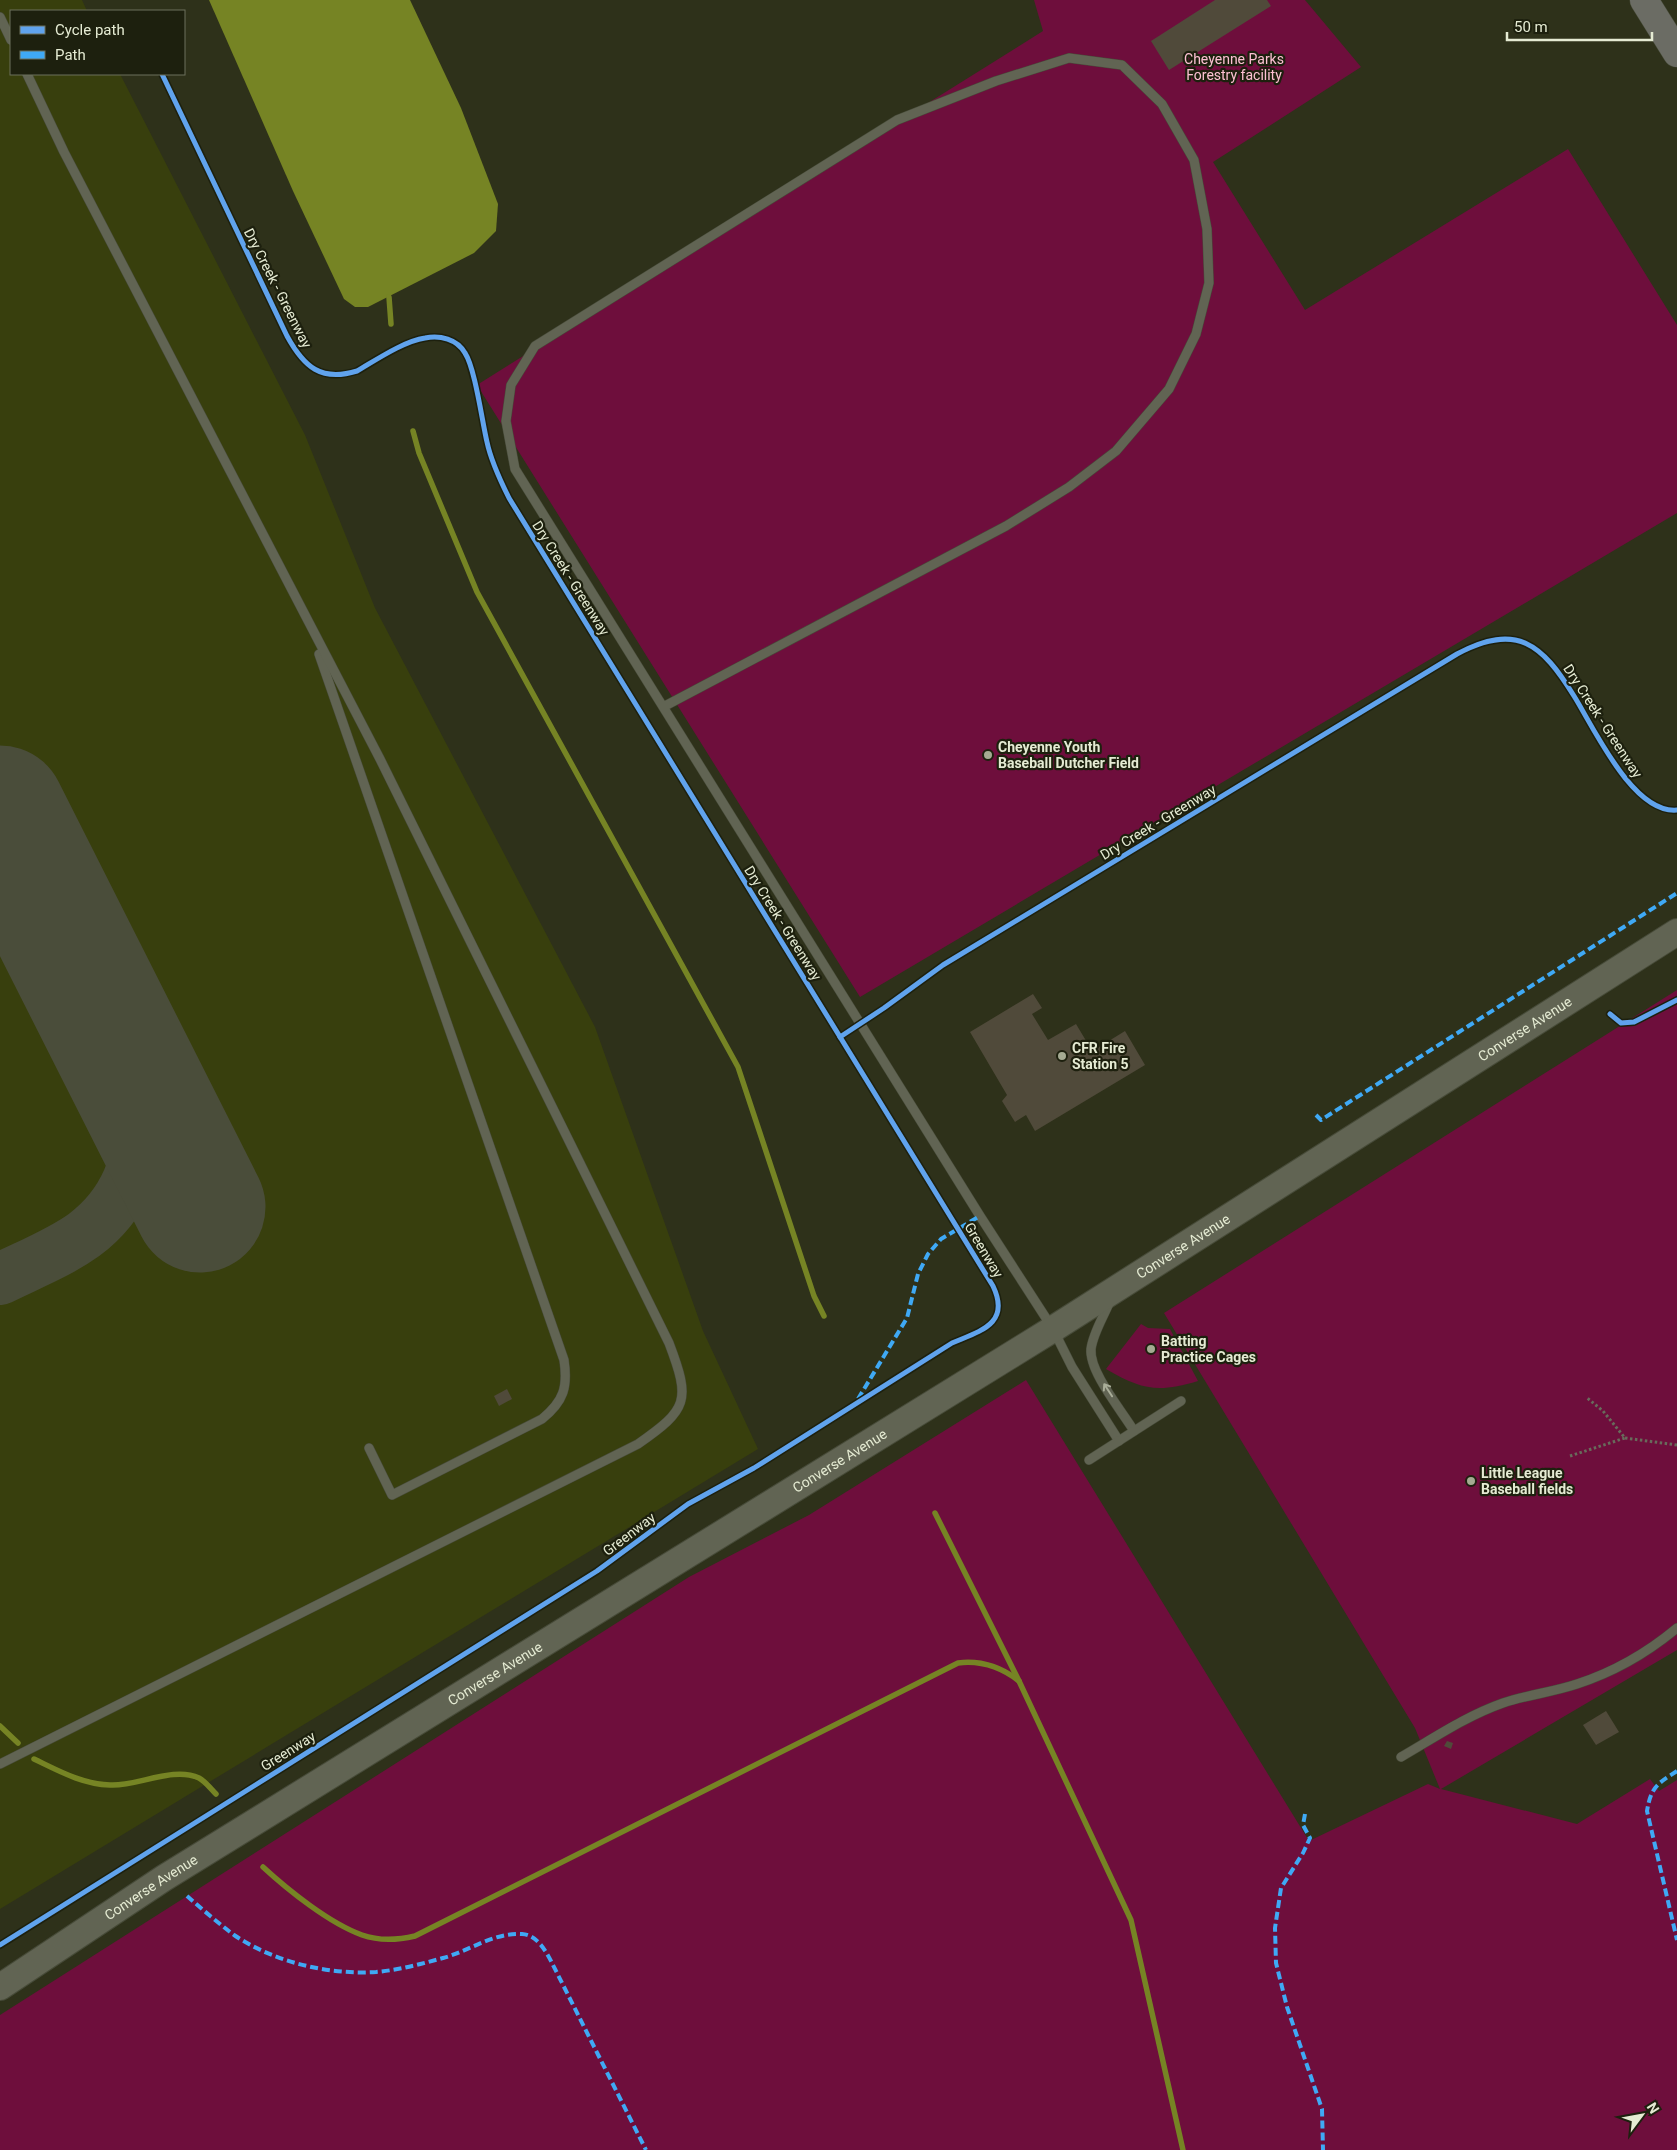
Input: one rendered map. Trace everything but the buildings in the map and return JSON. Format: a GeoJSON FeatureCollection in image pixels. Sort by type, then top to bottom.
{"type":"FeatureCollection","features":[{"type":"Feature","properties":{"kind":"main road"},"geometry":{"type":"LineString","coordinates":[[1644,0],[1677,53]]}},
{"type":"Feature","properties":{"kind":"main road","name":"Converse Avenue"},"geometry":{"type":"LineString","coordinates":[[0,1987],[164,1878],[1053,1329],[1677,932]]}},
{"type":"Feature","properties":{"kind":"lane"},"geometry":{"type":"LineString","coordinates":[[0,16],[10,38]]}},
{"type":"Feature","properties":{"kind":"lane"},"geometry":{"type":"LineString","coordinates":[[663,707],[1006,526],[1069,487],[1116,451],[1169,389],[1196,334],[1209,283],[1207,229],[1194,160],[1162,104],[1122,65],[1069,58],[996,81],[897,120],[534,346],[511,385],[506,420],[516,469],[663,707],[1001,1250],[1053,1329],[1072,1367],[1119,1440]]}},
{"type":"Feature","properties":{"kind":"lane"},"geometry":{"type":"LineString","coordinates":[[0,1764],[638,1444],[666,1424],[677,1412],[682,1398],[679,1369],[670,1343],[398,795],[69,161],[27,75]]}},
{"type":"Feature","properties":{"kind":"lane"},"geometry":{"type":"LineString","coordinates":[[309,626],[564,1360],[566,1377],[563,1395],[554,1409],[542,1419],[392,1495],[369,1448]]}},
{"type":"Feature","properties":{"kind":"lane"},"geometry":{"type":"LineString","coordinates":[[1114,1290],[1091,1351],[1095,1368],[1134,1431]]}},
{"type":"Feature","properties":{"kind":"lane"},"geometry":{"type":"LineString","coordinates":[[1088,1460],[1181,1401]]}},
{"type":"Feature","properties":{"kind":"lane"},"geometry":{"type":"LineString","coordinates":[[1401,1757],[1468,1718],[1502,1704],[1577,1684],[1614,1670],[1652,1648],[1677,1628]]}},
{"type":"Feature","properties":{"kind":"path"},"geometry":{"type":"LineString","coordinates":[[1586,1397],[1603,1411],[1625,1438]]}},
{"type":"Feature","properties":{"kind":"path"},"geometry":{"type":"LineString","coordinates":[[1570,1456],[1625,1438],[1677,1445]]}},
{"type":"Feature","properties":{"kind":"shaded area"},"geometry":{"type":"Polygon","coordinates":[[[0,0],[82,0],[87,10],[10,10],[10,75],[121,75],[305,435],[375,608],[595,1027],[703,1331],[758,1449],[0,1909],[0,0]]]}},
{"type":"Feature","properties":{"kind":"shaded area"},"geometry":{"type":"Polygon","coordinates":[[[209,0],[410,0],[461,108],[498,204],[496,231],[474,253],[368,307],[355,307],[344,299],[293,191],[209,0]]]}},
{"type":"Feature","properties":{"kind":"green space","name":"Cheyenne Youth Baseball Dutcher Field"},"geometry":{"type":"Polygon","coordinates":[[[1034,0],[1305,0],[1361,67],[1213,162],[1305,310],[1568,149],[1677,325],[1677,513],[860,997],[477,385],[1043,31],[1034,0]]]}},
{"type":"Feature","properties":{"kind":"green space"},"geometry":{"type":"Polygon","coordinates":[[[1677,990],[1677,1650],[1441,1789],[1577,1824],[1650,1779],[1659,1791],[1677,1780],[1677,2150],[0,2150],[0,2015],[689,1577],[809,1515],[1026,1380],[1309,1841],[1428,1784],[1440,1789],[1415,1728],[1164,1313],[1677,990]]]}},
{"type":"Feature","properties":{"kind":"green space","name":"Batting Practice Cages"},"geometry":{"type":"Polygon","coordinates":[[[1141,1324],[1148,1328],[1170,1329],[1198,1381],[1172,1387],[1150,1387],[1130,1381],[1106,1369],[1141,1324]]]}},
{"type":"Feature","properties":{"kind":"waterway"},"geometry":{"type":"LineString","coordinates":[[389,297],[391,324]]}},
{"type":"Feature","properties":{"kind":"waterway"},"geometry":{"type":"LineString","coordinates":[[413,431],[419,453],[477,592],[738,1067],[814,1296],[824,1316]]}},
{"type":"Feature","properties":{"kind":"waterway"},"geometry":{"type":"LineString","coordinates":[[935,1513],[1019,1681],[1131,1920],[1183,2150]]}},
{"type":"Feature","properties":{"kind":"waterway"},"geometry":{"type":"LineString","coordinates":[[263,1867],[309,1905],[349,1930],[368,1937],[382,1939],[415,1936],[958,1663],[967,1662],[998,1668],[1019,1681]]}},
{"type":"Feature","properties":{"kind":"waterway"},"geometry":{"type":"LineString","coordinates":[[0,1726],[18,1743]]}},
{"type":"Feature","properties":{"kind":"waterway"},"geometry":{"type":"LineString","coordinates":[[34,1759],[71,1776],[100,1784],[120,1785],[166,1775],[189,1775],[201,1779],[216,1794]]}},
{"type":"Feature","properties":{"kind":"taxiway"},"geometry":{"type":"LineString","coordinates":[[0,1279],[54,1253],[84,1235],[110,1210],[128,1181],[138,1147],[138,1112],[133,1086],[117,1044]]}},
{"type":"Feature","properties":{"kind":"runway"},"geometry":{"type":"LineString","coordinates":[[0,811],[200,1207]]}},
{"type":"Feature","properties":{"kind":"marked path"},"geometry":{"type":"LineString","coordinates":[[1316,1115],[1321,1120],[1677,893]]}},
{"type":"Feature","properties":{"kind":"marked path"},"geometry":{"type":"LineString","coordinates":[[858,1399],[907,1318],[918,1274],[928,1254],[941,1239],[980,1216]]}},
{"type":"Feature","properties":{"kind":"marked path"},"geometry":{"type":"LineString","coordinates":[[1677,1771],[1664,1779],[1656,1787],[1651,1796],[1647,1811],[1677,1940]]}},
{"type":"Feature","properties":{"kind":"marked path"},"geometry":{"type":"LineString","coordinates":[[1305,1814],[1303,1825],[1310,1838],[1281,1888],[1275,1928],[1276,1963],[1287,2007],[1322,2109],[1323,2150]]}},
{"type":"Feature","properties":{"kind":"marked path"},"geometry":{"type":"LineString","coordinates":[[187,1896],[234,1935],[266,1953],[321,1969],[358,1972],[393,1970],[453,1955],[502,1936],[512,1934],[528,1935],[541,1945],[551,1960],[646,2150]]}},
{"type":"Feature","properties":{"kind":"cycle path","name":"Dry Creek - Greenway"},"geometry":{"type":"LineString","coordinates":[[0,1945],[597,1571],[688,1504],[754,1468],[952,1343],[982,1330],[995,1318],[998,1309],[998,1299],[993,1286],[509,498],[491,456],[472,370],[462,348],[448,339],[431,337],[408,343],[357,371],[344,374],[333,375],[324,373],[307,364],[293,347],[287,336],[162,75]]}},
{"type":"Feature","properties":{"kind":"cycle path","name":"Dry Creek - Greenway"},"geometry":{"type":"LineString","coordinates":[[840,1037],[943,965],[1457,654],[1478,644],[1496,640],[1512,640],[1526,644],[1539,651],[1562,678],[1616,766],[1630,784],[1645,798],[1661,808],[1677,810]]}},
{"type":"Feature","properties":{"kind":"cycle path"},"geometry":{"type":"LineString","coordinates":[[1610,1014],[1621,1023],[1634,1022],[1677,1000]]}},
{"type":"Feature","properties":{"kind":"place","name":"Cheyenne Youth Baseball Dutcher Field"},"geometry":{"type":"Point","coordinates":[988,755]}},
{"type":"Feature","properties":{"kind":"place","name":"CFR Fire Station 5"},"geometry":{"type":"Point","coordinates":[1062,1056]}},
{"type":"Feature","properties":{"kind":"place","name":"Batting Practice Cages"},"geometry":{"type":"Point","coordinates":[1151,1349]}},
{"type":"Feature","properties":{"kind":"place","name":"Little League Baseball fields"},"geometry":{"type":"Point","coordinates":[1471,1481]}},
{"type":"Feature","properties":{"kind":"park label","name":"Cheyenne Parks Forestry facility"},"geometry":{"type":"Point","coordinates":[1234,68]}}]}
